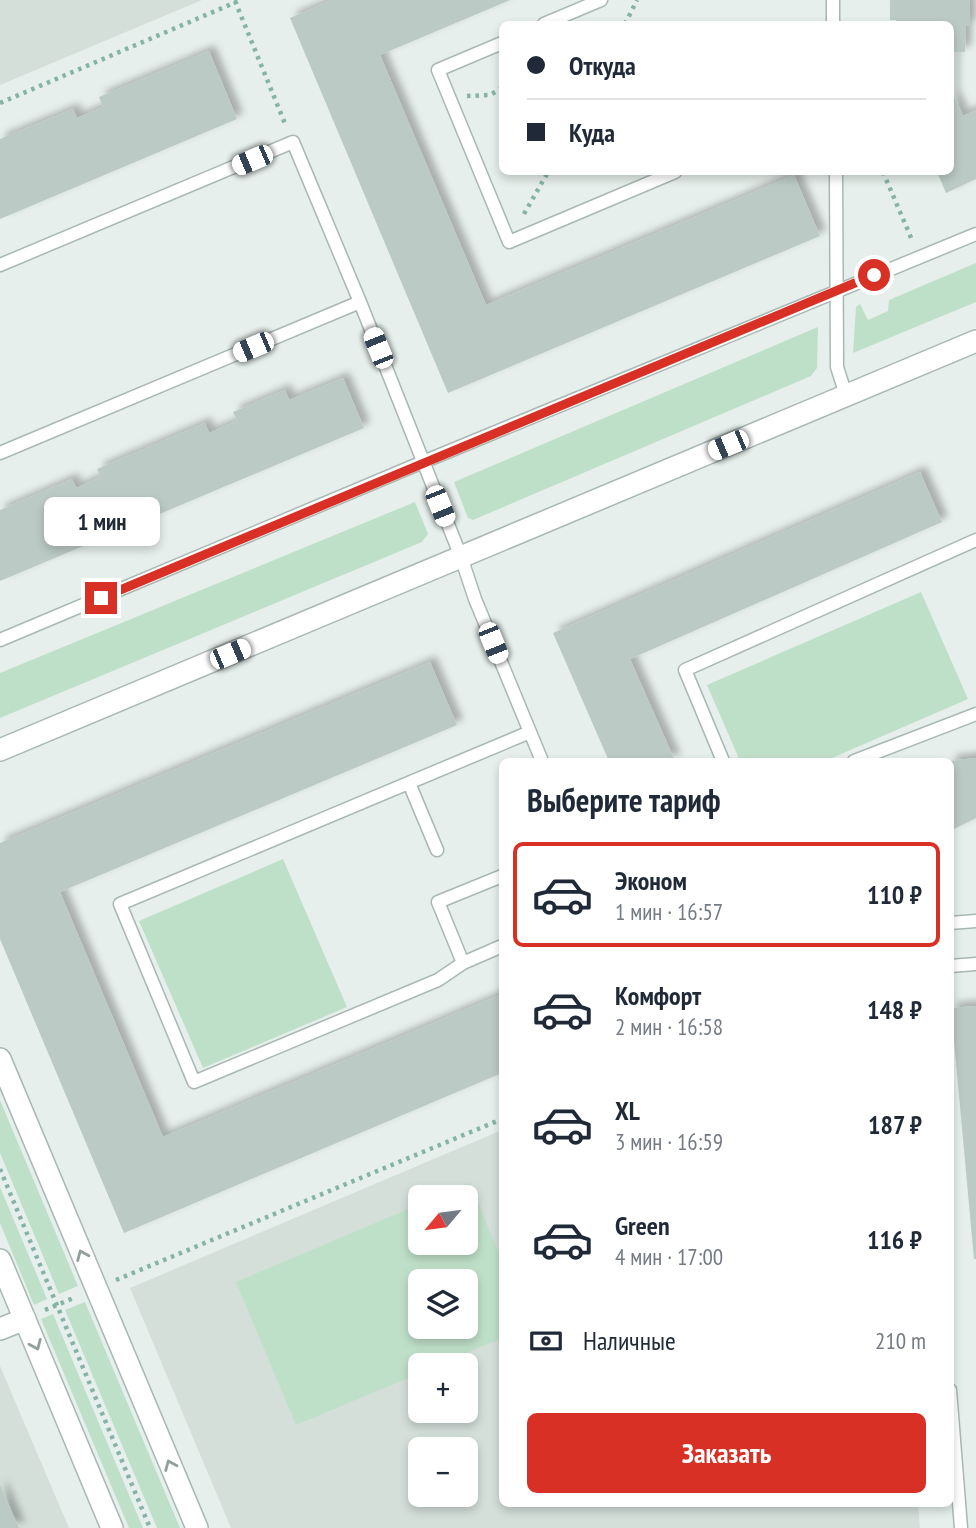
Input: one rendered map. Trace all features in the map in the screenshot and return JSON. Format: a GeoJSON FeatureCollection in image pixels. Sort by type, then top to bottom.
{"type":"FeatureCollection","features":[{"type":"Feature","properties":{"kind":"street"},"geometry":{"type":"LineString","coordinates":[[0,750],[846,395],[974,348]]}},
{"type":"Feature","properties":{"kind":"street"},"geometry":{"type":"LineString","coordinates":[[0,1059],[197,1528]]}},
{"type":"Feature","properties":{"kind":"street"},"geometry":{"type":"LineString","coordinates":[[0,1260],[112,1528]]}},
{"type":"Feature","properties":{"kind":"street"},"geometry":{"type":"LineString","coordinates":[[0,1329],[25,1319]]}},
{"type":"Feature","properties":{"kind":"lane"},"geometry":{"type":"LineString","coordinates":[[551,21],[601,0]]}},
{"type":"Feature","properties":{"kind":"lane"},"geometry":{"type":"LineString","coordinates":[[833,0],[833,21]]}},
{"type":"Feature","properties":{"kind":"lane"},"geometry":{"type":"LineString","coordinates":[[499,44],[438,70],[509,243],[668,175]]}},
{"type":"Feature","properties":{"kind":"lane"},"geometry":{"type":"LineString","coordinates":[[0,265],[293,142],[360,302],[461,557],[475,599],[541,758]]}},
{"type":"Feature","properties":{"kind":"lane"},"geometry":{"type":"LineString","coordinates":[[836,175],[837,367],[846,395]]}},
{"type":"Feature","properties":{"kind":"lane"},"geometry":{"type":"LineString","coordinates":[[0,640],[976,234]]}},
{"type":"Feature","properties":{"kind":"lane"},"geometry":{"type":"LineString","coordinates":[[0,453],[360,302]]}},
{"type":"Feature","properties":{"kind":"lane"},"geometry":{"type":"LineString","coordinates":[[722,758],[685,670],[976,540]]}},
{"type":"Feature","properties":{"kind":"lane"},"geometry":{"type":"LineString","coordinates":[[862,758],[976,714]]}},
{"type":"Feature","properties":{"kind":"lane"},"geometry":{"type":"LineString","coordinates":[[499,947],[463,963],[438,980],[194,1082],[120,904],[530,732]]}},
{"type":"Feature","properties":{"kind":"lane"},"geometry":{"type":"LineString","coordinates":[[409,783],[437,850]]}},
{"type":"Feature","properties":{"kind":"lane"},"geometry":{"type":"LineString","coordinates":[[463,963],[438,902],[499,877]]}},
{"type":"Feature","properties":{"kind":"lane"},"geometry":{"type":"LineString","coordinates":[[954,923],[976,921]]}},
{"type":"Feature","properties":{"kind":"lane"},"geometry":{"type":"LineString","coordinates":[[954,966],[976,964]]}},
{"type":"Feature","properties":{"kind":"lane"},"geometry":{"type":"LineString","coordinates":[[954,1440],[961,1528]]}},
{"type":"Feature","properties":{"kind":"path"},"geometry":{"type":"LineString","coordinates":[[626,21],[637,0]]}},
{"type":"Feature","properties":{"kind":"path"},"geometry":{"type":"LineString","coordinates":[[0,103],[237,1],[293,142]]}},
{"type":"Feature","properties":{"kind":"path"},"geometry":{"type":"LineString","coordinates":[[449,97],[490,95],[499,90]]}},
{"type":"Feature","properties":{"kind":"path"},"geometry":{"type":"LineString","coordinates":[[509,243],[546,175]]}},
{"type":"Feature","properties":{"kind":"path"},"geometry":{"type":"LineString","coordinates":[[884,175],[919,257]]}},
{"type":"Feature","properties":{"kind":"path"},"geometry":{"type":"LineString","coordinates":[[120,1278],[499,1120]]}},
{"type":"Feature","properties":{"kind":"path"},"geometry":{"type":"LineString","coordinates":[[0,1169],[150,1528]]}},
{"type":"Feature","properties":{"kind":"path"},"geometry":{"type":"LineString","coordinates":[[25,1319],[96,1289]]}},
{"type":"Feature","properties":{"kind":"shaded area"},"geometry":{"type":"Polygon","coordinates":[[[0,0],[202,0],[0,85],[0,0]]]}},
{"type":"Feature","properties":{"kind":"shaded area"},"geometry":{"type":"Polygon","coordinates":[[[499,1131],[499,1507],[918,1507],[920,1528],[231,1528],[130,1288],[499,1131]]]}},
{"type":"Feature","properties":{"kind":"shaded area"},"geometry":{"type":"Polygon","coordinates":[[[0,1366],[69,1528],[0,1528],[0,1366]]]}},
{"type":"Feature","properties":{"kind":"green space"},"geometry":{"type":"Polygon","coordinates":[[[976,263],[976,302],[853,353],[856,307],[860,304],[868,320],[888,311],[889,300],[976,263]]]}},
{"type":"Feature","properties":{"kind":"green space"},"geometry":{"type":"Polygon","coordinates":[[[818,327],[817,368],[811,376],[473,520],[468,518],[454,482],[818,327]]]}},
{"type":"Feature","properties":{"kind":"green space"},"geometry":{"type":"Polygon","coordinates":[[[415,502],[428,534],[422,542],[0,718],[0,673],[415,502]]]}},
{"type":"Feature","properties":{"kind":"green space"},"geometry":{"type":"Polygon","coordinates":[[[921,592],[968,699],[832,758],[739,758],[707,685],[921,592]]]}},
{"type":"Feature","properties":{"kind":"green space"},"geometry":{"type":"Polygon","coordinates":[[[283,859],[347,1007],[203,1068],[139,921],[283,859]]]}},
{"type":"Feature","properties":{"kind":"green space"},"geometry":{"type":"Polygon","coordinates":[[[0,1100],[78,1286],[59,1294],[0,1153],[0,1100]]]}},
{"type":"Feature","properties":{"kind":"green space"},"geometry":{"type":"Polygon","coordinates":[[[0,1187],[47,1299],[34,1305],[0,1223],[0,1187]]]}},
{"type":"Feature","properties":{"kind":"green space"},"geometry":{"type":"Polygon","coordinates":[[[478,1202],[499,1254],[499,1339],[467,1353],[408,1353],[408,1378],[296,1425],[236,1282],[408,1209],[408,1255],[478,1255],[478,1202]]]}},
{"type":"Feature","properties":{"kind":"green space"},"geometry":{"type":"Polygon","coordinates":[[[85,1302],[180,1528],[157,1528],[65,1310],[85,1302]]]}},
{"type":"Feature","properties":{"kind":"green space"},"geometry":{"type":"Polygon","coordinates":[[[53,1314],[143,1528],[129,1528],[41,1319],[53,1314]]]}},
{"type":"Feature","properties":{"kind":"building"},"geometry":{"type":"Polygon","coordinates":[[[332,0],[510,0],[380,55],[486,305],[794,175],[820,236],[448,393],[290,18],[332,0]]]}},
{"type":"Feature","properties":{"kind":"building"},"geometry":{"type":"Polygon","coordinates":[[[890,0],[970,0],[970,26],[966,26],[965,52],[954,52],[954,21],[890,20],[890,0]]]}},
{"type":"Feature","properties":{"kind":"building"},"geometry":{"type":"Polygon","coordinates":[[[209,51],[237,119],[0,219],[0,139],[73,109],[77,118],[103,107],[99,97],[209,51]]]}},
{"type":"Feature","properties":{"kind":"building"},"geometry":{"type":"Polygon","coordinates":[[[954,96],[963,116],[976,110],[976,179],[946,193],[938,175],[954,175],[954,96]]]}},
{"type":"Feature","properties":{"kind":"building"},"geometry":{"type":"Polygon","coordinates":[[[343,378],[364,428],[0,581],[0,510],[72,479],[76,488],[101,477],[97,469],[205,423],[209,433],[237,421],[233,412],[285,390],[289,400],[343,378]]]}},
{"type":"Feature","properties":{"kind":"building"},"geometry":{"type":"Polygon","coordinates":[[[920,472],[942,522],[630,659],[674,758],[608,758],[553,633],[920,472]]]}},
{"type":"Feature","properties":{"kind":"building"},"geometry":{"type":"Polygon","coordinates":[[[430,662],[457,725],[60,892],[163,1137],[499,995],[499,1074],[124,1233],[0,939],[0,843],[430,662]]]}},
{"type":"Feature","properties":{"kind":"building"},"geometry":{"type":"Polygon","coordinates":[[[976,758],[976,818],[954,829],[954,761],[976,758]]]}},
{"type":"Feature","properties":{"kind":"building"},"geometry":{"type":"Polygon","coordinates":[[[976,1006],[976,1259],[954,1041],[954,1008],[976,1006]]]}},
{"type":"Feature","properties":{"kind":"building"},"geometry":{"type":"Polygon","coordinates":[[[0,1485],[19,1528],[0,1528],[0,1485]]]}},
{"type":"Feature","properties":{"kind":"route"},"geometry":{"type":"LineString","coordinates":[[101,598],[874,275]]}}]}
